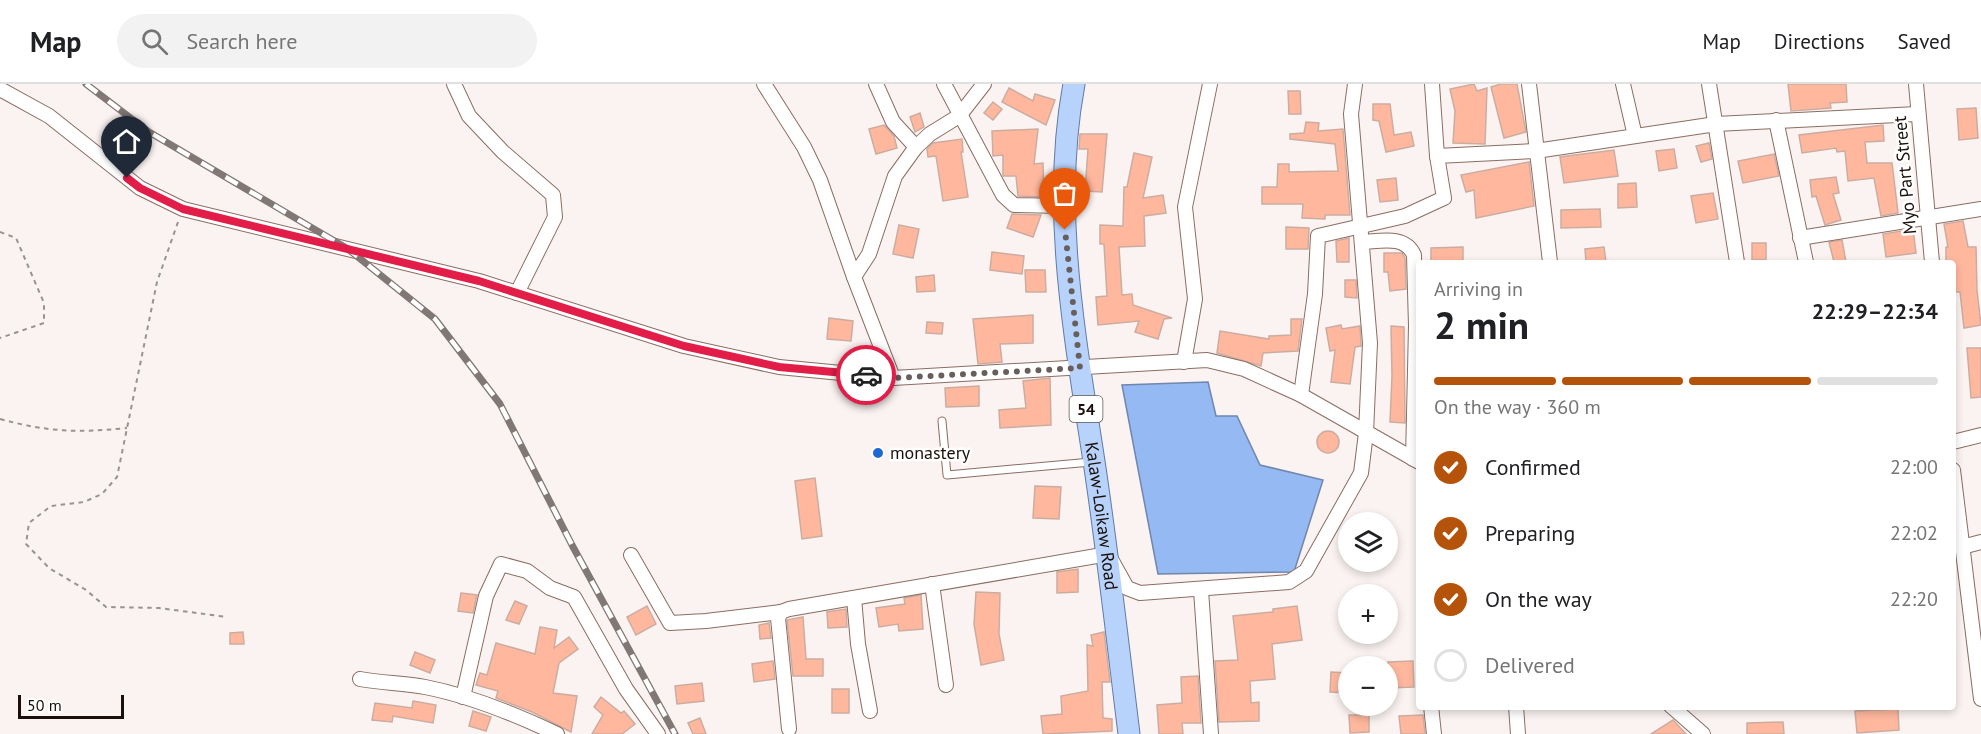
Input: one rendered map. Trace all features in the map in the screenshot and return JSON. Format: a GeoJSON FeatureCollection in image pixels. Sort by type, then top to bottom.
{"type":"FeatureCollection","features":[{"type":"Feature","properties":{"kind":"main road","name":"Kalaw-Loikaw Road"},"geometry":{"type":"LineString","coordinates":[[1074,84],[1066,126],[1063,206],[1080,368],[1108,554],[1129,734]]}},
{"type":"Feature","properties":{"kind":"street"},"geometry":{"type":"LineString","coordinates":[[454,84],[469,116],[503,152],[553,195],[555,217],[517,293]]}},
{"type":"Feature","properties":{"kind":"street"},"geometry":{"type":"LineString","coordinates":[[764,84],[804,147],[820,180],[893,378]]}},
{"type":"Feature","properties":{"kind":"street"},"geometry":{"type":"LineString","coordinates":[[876,84],[893,122],[916,147]]}},
{"type":"Feature","properties":{"kind":"street"},"geometry":{"type":"LineString","coordinates":[[944,84],[1003,195],[1014,205],[1063,206]]}},
{"type":"Feature","properties":{"kind":"street"},"geometry":{"type":"LineString","coordinates":[[854,277],[869,254],[895,176],[916,147],[930,134],[959,116],[984,84]]}},
{"type":"Feature","properties":{"kind":"street"},"geometry":{"type":"LineString","coordinates":[[1184,362],[1195,299],[1185,207],[1210,84]]}},
{"type":"Feature","properties":{"kind":"street"},"geometry":{"type":"LineString","coordinates":[[632,555],[670,623],[781,612],[1108,554],[1127,588],[1140,593],[1289,582],[1306,571],[1361,473],[1366,433],[1370,343],[1363,235],[1351,114],[1355,84]]}},
{"type":"Feature","properties":{"kind":"street"},"geometry":{"type":"LineString","coordinates":[[1363,235],[1444,198],[1437,156],[1432,84]]}},
{"type":"Feature","properties":{"kind":"street"},"geometry":{"type":"LineString","coordinates":[[1529,84],[1550,260]]}},
{"type":"Feature","properties":{"kind":"street"},"geometry":{"type":"LineString","coordinates":[[1623,84],[1635,136]]}},
{"type":"Feature","properties":{"kind":"street"},"geometry":{"type":"LineString","coordinates":[[1709,84],[1737,260]]}},
{"type":"Feature","properties":{"kind":"street","name":"Myo Part Street"},"geometry":{"type":"LineString","coordinates":[[1916,84],[1932,260]]}},
{"type":"Feature","properties":{"kind":"street"},"geometry":{"type":"LineString","coordinates":[[0,89],[49,116],[140,188],[183,209],[479,281],[705,350],[779,367],[893,378],[1207,360],[1244,369],[1301,395],[1416,460],[1416,326],[1414,255],[1410,246],[1401,241],[1363,235],[1318,236],[1315,294],[1301,395]]}},
{"type":"Feature","properties":{"kind":"street"},"geometry":{"type":"LineString","coordinates":[[1437,156],[1536,151],[1716,124],[1917,114]]}},
{"type":"Feature","properties":{"kind":"street"},"geometry":{"type":"LineString","coordinates":[[1776,120],[1806,260]]}},
{"type":"Feature","properties":{"kind":"street"},"geometry":{"type":"LineString","coordinates":[[1800,237],[1981,209]]}},
{"type":"Feature","properties":{"kind":"street"},"geometry":{"type":"LineString","coordinates":[[1956,441],[1981,435]]}},
{"type":"Feature","properties":{"kind":"street"},"geometry":{"type":"LineString","coordinates":[[1956,496],[1981,699]]}},
{"type":"Feature","properties":{"kind":"street"},"geometry":{"type":"LineString","coordinates":[[1962,547],[1981,542]]}},
{"type":"Feature","properties":{"kind":"street"},"geometry":{"type":"LineString","coordinates":[[463,697],[486,596],[501,564],[527,571],[550,588],[574,597],[626,690],[658,734]]}},
{"type":"Feature","properties":{"kind":"street"},"geometry":{"type":"LineString","coordinates":[[932,584],[946,686]]}},
{"type":"Feature","properties":{"kind":"street"},"geometry":{"type":"LineString","coordinates":[[1201,590],[1211,734]]}},
{"type":"Feature","properties":{"kind":"street"},"geometry":{"type":"LineString","coordinates":[[854,598],[858,644],[870,711]]}},
{"type":"Feature","properties":{"kind":"street"},"geometry":{"type":"LineString","coordinates":[[781,612],[778,618],[789,729]]}},
{"type":"Feature","properties":{"kind":"street"},"geometry":{"type":"LineString","coordinates":[[360,679],[424,687],[463,697],[517,715],[557,734]]}},
{"type":"Feature","properties":{"kind":"street"},"geometry":{"type":"LineString","coordinates":[[1431,710],[1434,734]]}},
{"type":"Feature","properties":{"kind":"street"},"geometry":{"type":"LineString","coordinates":[[1516,710],[1518,734]]}},
{"type":"Feature","properties":{"kind":"street"},"geometry":{"type":"LineString","coordinates":[[1676,710],[1703,734]]}},
{"type":"Feature","properties":{"kind":"lane"},"geometry":{"type":"LineString","coordinates":[[942,422],[947,475],[1094,462]]}},
{"type":"Feature","properties":{"kind":"path"},"geometry":{"type":"LineString","coordinates":[[183,209],[157,282],[117,477],[102,494],[84,502],[51,506],[29,524],[26,544],[49,568],[86,590],[106,607],[159,608],[227,617]]}},
{"type":"Feature","properties":{"kind":"path"},"geometry":{"type":"LineString","coordinates":[[0,232],[16,238],[44,303],[44,324],[0,338]]}},
{"type":"Feature","properties":{"kind":"path"},"geometry":{"type":"LineString","coordinates":[[0,419],[36,429],[81,433],[127,428]]}},
{"type":"Feature","properties":{"kind":"water"},"geometry":{"type":"Polygon","coordinates":[[[1208,382],[1216,416],[1237,416],[1260,465],[1323,480],[1294,572],[1158,574],[1122,385],[1208,382]]]}},
{"type":"Feature","properties":{"kind":"building"},"geometry":{"type":"Polygon","coordinates":[[[1474,84],[1477,91],[1487,88],[1485,144],[1453,143],[1455,111],[1450,89],[1474,84]]]}},
{"type":"Feature","properties":{"kind":"building"},"geometry":{"type":"Polygon","coordinates":[[[1501,84],[1517,84],[1526,132],[1504,138],[1491,87],[1501,84]]]}},
{"type":"Feature","properties":{"kind":"building"},"geometry":{"type":"Polygon","coordinates":[[[1788,84],[1846,84],[1847,102],[1830,103],[1831,108],[1791,111],[1788,84]]]}},
{"type":"Feature","properties":{"kind":"building"},"geometry":{"type":"Polygon","coordinates":[[[1009,88],[1033,101],[1035,94],[1055,100],[1046,125],[1002,102],[1009,88]]]}},
{"type":"Feature","properties":{"kind":"building"},"geometry":{"type":"Polygon","coordinates":[[[1288,91],[1300,91],[1301,114],[1289,114],[1288,91]]]}},
{"type":"Feature","properties":{"kind":"building"},"geometry":{"type":"Polygon","coordinates":[[[993,102],[1002,109],[993,120],[984,113],[993,102]]]}},
{"type":"Feature","properties":{"kind":"building"},"geometry":{"type":"Polygon","coordinates":[[[1373,104],[1390,104],[1394,135],[1411,132],[1414,146],[1386,152],[1379,121],[1373,120],[1373,104]]]}},
{"type":"Feature","properties":{"kind":"building"},"geometry":{"type":"Polygon","coordinates":[[[1976,108],[1978,138],[1959,140],[1957,109],[1976,108]]]}},
{"type":"Feature","properties":{"kind":"building"},"geometry":{"type":"Polygon","coordinates":[[[920,113],[924,127],[915,132],[910,117],[920,113]]]}},
{"type":"Feature","properties":{"kind":"building"},"geometry":{"type":"Polygon","coordinates":[[[1306,122],[1319,123],[1318,131],[1343,129],[1350,215],[1325,215],[1325,219],[1302,218],[1303,204],[1262,204],[1262,187],[1277,187],[1278,164],[1289,164],[1289,172],[1338,171],[1335,144],[1290,139],[1290,134],[1304,133],[1306,122]]]}},
{"type":"Feature","properties":{"kind":"building"},"geometry":{"type":"Polygon","coordinates":[[[884,125],[894,136],[897,148],[876,154],[869,129],[884,125]]]}},
{"type":"Feature","properties":{"kind":"building"},"geometry":{"type":"Polygon","coordinates":[[[1883,125],[1884,141],[1865,142],[1867,163],[1892,163],[1898,213],[1881,216],[1874,178],[1848,181],[1845,151],[1837,152],[1836,148],[1802,153],[1799,135],[1883,125]]]}},
{"type":"Feature","properties":{"kind":"building"},"geometry":{"type":"Polygon","coordinates":[[[1038,129],[1034,164],[1043,163],[1044,197],[1018,196],[1016,176],[1003,176],[1003,155],[993,156],[992,131],[1038,129]]]}},
{"type":"Feature","properties":{"kind":"building"},"geometry":{"type":"Polygon","coordinates":[[[1080,134],[1107,134],[1102,192],[1085,191],[1088,149],[1079,149],[1080,134]]]}},
{"type":"Feature","properties":{"kind":"building"},"geometry":{"type":"Polygon","coordinates":[[[962,139],[963,152],[961,152],[968,197],[943,201],[936,156],[928,157],[927,149],[933,143],[962,139]]]}},
{"type":"Feature","properties":{"kind":"building"},"geometry":{"type":"Polygon","coordinates":[[[1709,143],[1712,159],[1701,162],[1696,146],[1709,143]]]}},
{"type":"Feature","properties":{"kind":"building"},"geometry":{"type":"Polygon","coordinates":[[[1674,149],[1677,168],[1659,171],[1656,151],[1674,149]]]}},
{"type":"Feature","properties":{"kind":"building"},"geometry":{"type":"Polygon","coordinates":[[[1614,150],[1618,176],[1564,183],[1560,157],[1614,150]]]}},
{"type":"Feature","properties":{"kind":"building"},"geometry":{"type":"Polygon","coordinates":[[[1134,153],[1152,157],[1143,198],[1163,195],[1166,213],[1144,216],[1145,246],[1119,247],[1122,295],[1132,294],[1133,305],[1172,318],[1164,319],[1158,339],[1135,332],[1139,321],[1098,325],[1096,297],[1107,296],[1104,244],[1100,244],[1100,225],[1123,226],[1124,187],[1127,187],[1134,153]]]}},
{"type":"Feature","properties":{"kind":"building"},"geometry":{"type":"Polygon","coordinates":[[[1774,154],[1779,176],[1743,183],[1738,161],[1774,154]]]}},
{"type":"Feature","properties":{"kind":"building"},"geometry":{"type":"Polygon","coordinates":[[[1529,162],[1534,206],[1476,218],[1474,190],[1466,192],[1461,175],[1529,162]]]}},
{"type":"Feature","properties":{"kind":"building"},"geometry":{"type":"Polygon","coordinates":[[[1836,177],[1839,193],[1833,194],[1841,220],[1825,225],[1816,196],[1812,197],[1810,180],[1836,177]]]}},
{"type":"Feature","properties":{"kind":"building"},"geometry":{"type":"Polygon","coordinates":[[[1396,178],[1398,200],[1380,202],[1377,180],[1396,178]]]}},
{"type":"Feature","properties":{"kind":"building"},"geometry":{"type":"Polygon","coordinates":[[[1636,183],[1637,207],[1618,208],[1618,184],[1636,183]]]}},
{"type":"Feature","properties":{"kind":"building"},"geometry":{"type":"Polygon","coordinates":[[[1713,193],[1718,219],[1696,223],[1691,196],[1713,193]]]}},
{"type":"Feature","properties":{"kind":"building"},"geometry":{"type":"Polygon","coordinates":[[[1600,209],[1601,227],[1561,228],[1561,210],[1600,209]]]}},
{"type":"Feature","properties":{"kind":"building"},"geometry":{"type":"Polygon","coordinates":[[[1012,214],[1041,215],[1033,237],[1007,228],[1012,214]]]}},
{"type":"Feature","properties":{"kind":"building"},"geometry":{"type":"Polygon","coordinates":[[[1963,221],[1968,247],[1976,247],[1981,325],[1964,328],[1960,292],[1956,292],[1956,260],[1946,260],[1946,247],[1948,247],[1944,224],[1963,221]]]}},
{"type":"Feature","properties":{"kind":"building"},"geometry":{"type":"Polygon","coordinates":[[[899,225],[919,229],[913,258],[893,254],[899,225]]]}},
{"type":"Feature","properties":{"kind":"building"},"geometry":{"type":"Polygon","coordinates":[[[1286,227],[1309,228],[1308,249],[1286,249],[1286,227]]]}},
{"type":"Feature","properties":{"kind":"building"},"geometry":{"type":"Polygon","coordinates":[[[1913,229],[1916,253],[1886,257],[1883,234],[1913,229]]]}},
{"type":"Feature","properties":{"kind":"building"},"geometry":{"type":"Polygon","coordinates":[[[1349,238],[1349,262],[1337,262],[1336,241],[1349,238]]]}},
{"type":"Feature","properties":{"kind":"building"},"geometry":{"type":"Polygon","coordinates":[[[1842,240],[1846,260],[1834,260],[1829,242],[1842,240]]]}},
{"type":"Feature","properties":{"kind":"building"},"geometry":{"type":"Polygon","coordinates":[[[1752,243],[1766,243],[1766,260],[1752,260],[1752,243]]]}},
{"type":"Feature","properties":{"kind":"building"},"geometry":{"type":"Polygon","coordinates":[[[1463,247],[1463,260],[1431,260],[1431,248],[1463,247]]]}},
{"type":"Feature","properties":{"kind":"building"},"geometry":{"type":"Polygon","coordinates":[[[1604,247],[1606,260],[1586,260],[1585,249],[1604,247]]]}},
{"type":"Feature","properties":{"kind":"building"},"geometry":{"type":"Polygon","coordinates":[[[992,252],[1024,256],[1022,274],[990,270],[992,252]]]}},
{"type":"Feature","properties":{"kind":"building"},"geometry":{"type":"Polygon","coordinates":[[[1384,253],[1402,253],[1405,258],[1406,289],[1390,291],[1388,272],[1384,272],[1384,253]]]}},
{"type":"Feature","properties":{"kind":"building"},"geometry":{"type":"Polygon","coordinates":[[[1025,270],[1045,270],[1046,292],[1026,292],[1025,270]]]}},
{"type":"Feature","properties":{"kind":"building"},"geometry":{"type":"Polygon","coordinates":[[[934,275],[935,291],[917,292],[916,277],[934,275]]]}},
{"type":"Feature","properties":{"kind":"building"},"geometry":{"type":"Polygon","coordinates":[[[1345,280],[1356,280],[1357,298],[1345,297],[1345,280]]]}},
{"type":"Feature","properties":{"kind":"building"},"geometry":{"type":"Polygon","coordinates":[[[1033,315],[1033,343],[1000,344],[1002,362],[978,364],[973,319],[1033,315]]]}},
{"type":"Feature","properties":{"kind":"building"},"geometry":{"type":"Polygon","coordinates":[[[829,318],[853,321],[851,341],[827,339],[829,318]]]}},
{"type":"Feature","properties":{"kind":"building"},"geometry":{"type":"Polygon","coordinates":[[[1291,319],[1302,319],[1298,351],[1263,353],[1261,366],[1217,353],[1220,331],[1269,339],[1269,336],[1291,335],[1291,319]]]}},
{"type":"Feature","properties":{"kind":"building"},"geometry":{"type":"Polygon","coordinates":[[[927,322],[943,323],[942,334],[926,333],[927,322]]]}},
{"type":"Feature","properties":{"kind":"building"},"geometry":{"type":"Polygon","coordinates":[[[1341,325],[1342,329],[1360,326],[1361,346],[1355,347],[1350,384],[1331,382],[1335,350],[1330,351],[1326,328],[1341,325]]]}},
{"type":"Feature","properties":{"kind":"building"},"geometry":{"type":"Polygon","coordinates":[[[1391,326],[1404,327],[1405,423],[1390,422],[1391,326]]]}},
{"type":"Feature","properties":{"kind":"building"},"geometry":{"type":"Polygon","coordinates":[[[1967,348],[1981,348],[1981,397],[1971,398],[1967,348]]]}},
{"type":"Feature","properties":{"kind":"building"},"geometry":{"type":"Polygon","coordinates":[[[1050,378],[1051,425],[1000,428],[999,410],[1026,408],[1023,381],[1050,378]]]}},
{"type":"Feature","properties":{"kind":"building"},"geometry":{"type":"Polygon","coordinates":[[[979,386],[979,406],[946,407],[945,388],[979,386]]]}},
{"type":"Feature","properties":{"kind":"building"},"geometry":{"type":"Polygon","coordinates":[[[1324,431],[1332,431],[1339,438],[1339,446],[1332,453],[1324,453],[1317,446],[1317,438],[1324,431]]]}},
{"type":"Feature","properties":{"kind":"building"},"geometry":{"type":"Polygon","coordinates":[[[815,478],[822,536],[802,539],[795,481],[815,478]]]}},
{"type":"Feature","properties":{"kind":"building"},"geometry":{"type":"Polygon","coordinates":[[[1035,486],[1061,487],[1059,519],[1033,518],[1035,486]]]}},
{"type":"Feature","properties":{"kind":"building"},"geometry":{"type":"Polygon","coordinates":[[[1078,569],[1078,592],[1057,593],[1057,572],[1078,569]]]}},
{"type":"Feature","properties":{"kind":"building"},"geometry":{"type":"Polygon","coordinates":[[[976,592],[1000,593],[999,634],[1004,660],[981,665],[974,624],[976,592]]]}},
{"type":"Feature","properties":{"kind":"building"},"geometry":{"type":"Polygon","coordinates":[[[461,593],[477,595],[473,613],[458,611],[461,593]]]}},
{"type":"Feature","properties":{"kind":"building"},"geometry":{"type":"Polygon","coordinates":[[[921,595],[923,629],[899,631],[898,624],[879,627],[876,608],[905,604],[904,598],[921,595]]]}},
{"type":"Feature","properties":{"kind":"building"},"geometry":{"type":"Polygon","coordinates":[[[515,601],[527,606],[519,624],[506,620],[515,601]]]}},
{"type":"Feature","properties":{"kind":"building"},"geometry":{"type":"Polygon","coordinates":[[[647,606],[656,624],[636,635],[627,617],[647,606]]]}},
{"type":"Feature","properties":{"kind":"building"},"geometry":{"type":"Polygon","coordinates":[[[1297,606],[1302,640],[1272,644],[1275,679],[1250,681],[1251,703],[1259,702],[1259,721],[1219,722],[1215,661],[1238,660],[1233,616],[1273,612],[1273,609],[1297,606]]]}},
{"type":"Feature","properties":{"kind":"building"},"geometry":{"type":"Polygon","coordinates":[[[846,609],[847,627],[828,628],[827,612],[846,609]]]}},
{"type":"Feature","properties":{"kind":"building"},"geometry":{"type":"Polygon","coordinates":[[[803,617],[806,659],[823,659],[823,676],[793,676],[787,620],[803,617]]]}},
{"type":"Feature","properties":{"kind":"building"},"geometry":{"type":"Polygon","coordinates":[[[769,623],[771,638],[760,639],[759,625],[769,623]]]}},
{"type":"Feature","properties":{"kind":"building"},"geometry":{"type":"Polygon","coordinates":[[[540,627],[557,630],[554,648],[569,637],[578,649],[559,663],[553,693],[577,696],[571,732],[532,712],[496,698],[498,691],[476,685],[480,673],[487,675],[496,643],[535,654],[540,627]]]}},
{"type":"Feature","properties":{"kind":"building"},"geometry":{"type":"Polygon","coordinates":[[[243,632],[244,644],[230,644],[230,633],[243,632]]]}},
{"type":"Feature","properties":{"kind":"building"},"geometry":{"type":"Polygon","coordinates":[[[1104,632],[1110,682],[1102,682],[1103,718],[1112,719],[1112,731],[1043,734],[1041,716],[1062,714],[1061,696],[1088,691],[1087,645],[1093,646],[1091,635],[1104,632]]]}},
{"type":"Feature","properties":{"kind":"building"},"geometry":{"type":"Polygon","coordinates":[[[415,652],[435,660],[430,673],[410,665],[415,652]]]}},
{"type":"Feature","properties":{"kind":"building"},"geometry":{"type":"Polygon","coordinates":[[[773,661],[775,679],[754,682],[752,664],[773,661]]]}},
{"type":"Feature","properties":{"kind":"building"},"geometry":{"type":"Polygon","coordinates":[[[1413,661],[1414,687],[1398,688],[1398,662],[1413,661]]]}},
{"type":"Feature","properties":{"kind":"building"},"geometry":{"type":"Polygon","coordinates":[[[1331,672],[1338,672],[1338,692],[1330,692],[1331,672]]]}},
{"type":"Feature","properties":{"kind":"building"},"geometry":{"type":"Polygon","coordinates":[[[1198,676],[1201,723],[1182,723],[1183,734],[1159,734],[1157,705],[1182,703],[1181,677],[1198,676]]]}},
{"type":"Feature","properties":{"kind":"building"},"geometry":{"type":"Polygon","coordinates":[[[702,683],[704,701],[677,704],[675,686],[702,683]]]}},
{"type":"Feature","properties":{"kind":"building"},"geometry":{"type":"Polygon","coordinates":[[[832,689],[849,689],[849,713],[832,713],[832,689]]]}},
{"type":"Feature","properties":{"kind":"building"},"geometry":{"type":"Polygon","coordinates":[[[601,697],[621,713],[624,711],[635,724],[622,734],[592,734],[603,715],[594,707],[601,697]]]}},
{"type":"Feature","properties":{"kind":"building"},"geometry":{"type":"Polygon","coordinates":[[[413,701],[436,705],[433,723],[393,716],[392,722],[372,720],[375,703],[412,708],[413,701]]]}},
{"type":"Feature","properties":{"kind":"building"},"geometry":{"type":"Polygon","coordinates":[[[1898,710],[1899,730],[1857,733],[1855,711],[1898,710]]]}},
{"type":"Feature","properties":{"kind":"building"},"geometry":{"type":"Polygon","coordinates":[[[473,711],[491,717],[486,731],[469,726],[473,711]]]}},
{"type":"Feature","properties":{"kind":"building"},"geometry":{"type":"Polygon","coordinates":[[[1423,715],[1425,734],[1401,734],[1399,716],[1423,715]]]}},
{"type":"Feature","properties":{"kind":"building"},"geometry":{"type":"Polygon","coordinates":[[[1349,716],[1369,716],[1369,732],[1350,733],[1349,716]]]}},
{"type":"Feature","properties":{"kind":"building"},"geometry":{"type":"Polygon","coordinates":[[[700,718],[706,734],[693,734],[688,723],[700,718]]]}},
{"type":"Feature","properties":{"kind":"building"},"geometry":{"type":"Polygon","coordinates":[[[1673,720],[1686,734],[1651,734],[1673,720]]]}},
{"type":"Feature","properties":{"kind":"building"},"geometry":{"type":"Polygon","coordinates":[[[1783,722],[1784,734],[1747,734],[1747,723],[1783,722]]]}},
{"type":"Feature","properties":{"kind":"railway"},"geometry":{"type":"LineString","coordinates":[[86,84],[149,132],[348,249],[435,319],[500,404],[572,545],[675,734]]}},
{"type":"Feature","properties":{"kind":"way so far"},"geometry":{"type":"LineString","coordinates":[[866,375],[893,378],[1080,368],[1065,230]]}},
{"type":"Feature","properties":{"kind":"place","name":"monastery"},"geometry":{"type":"Point","coordinates":[878,453]}},
{"type":"Feature","properties":{"kind":"route"},"geometry":{"type":"LineString","coordinates":[[127,178],[140,188],[183,209],[479,281],[684,346],[779,367],[866,375]]}}]}
